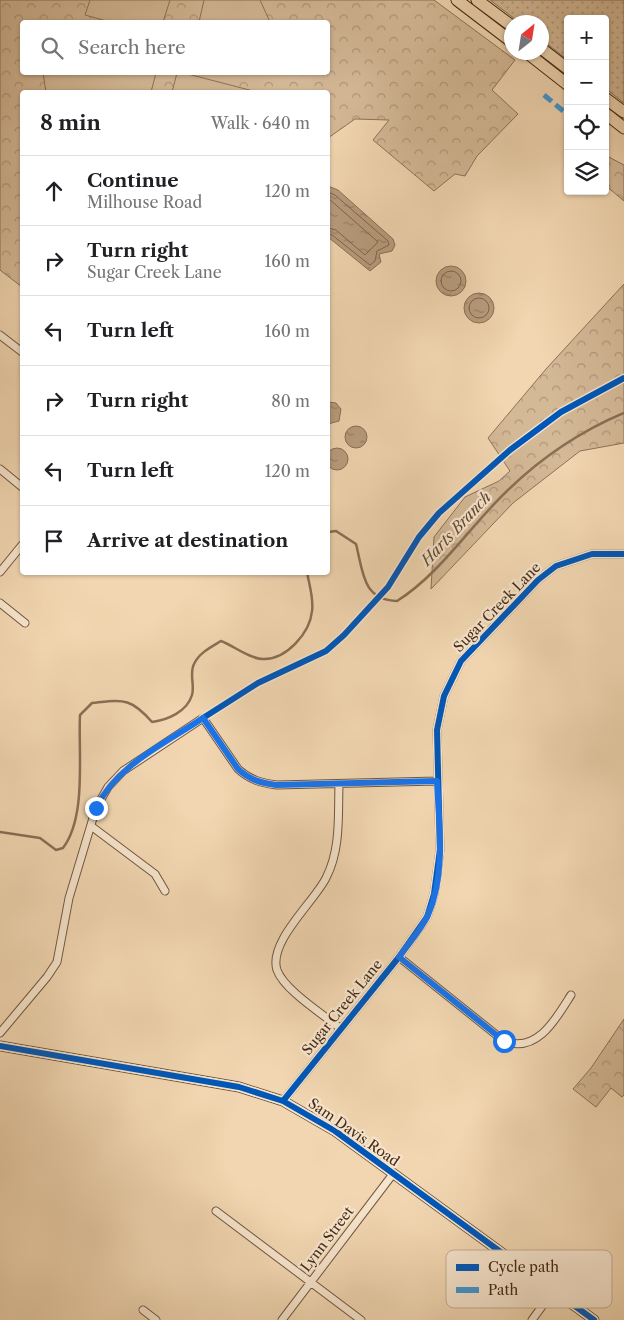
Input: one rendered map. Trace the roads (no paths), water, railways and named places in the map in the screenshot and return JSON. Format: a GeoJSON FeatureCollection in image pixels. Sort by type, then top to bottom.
{"type":"FeatureCollection","features":[{"type":"Feature","properties":{"kind":"main road"},"geometry":{"type":"LineString","coordinates":[[457,0],[504,36]]}},
{"type":"Feature","properties":{"kind":"main road"},"geometry":{"type":"LineString","coordinates":[[477,0],[504,20]]}},
{"type":"Feature","properties":{"kind":"main road"},"geometry":{"type":"LineString","coordinates":[[549,54],[564,66]]}},
{"type":"Feature","properties":{"kind":"main road"},"geometry":{"type":"LineString","coordinates":[[536,60],[564,82]]}},
{"type":"Feature","properties":{"kind":"main road"},"geometry":{"type":"LineString","coordinates":[[609,101],[624,112]]}},
{"type":"Feature","properties":{"kind":"main road"},"geometry":{"type":"LineString","coordinates":[[609,116],[624,128]]}},
{"type":"Feature","properties":{"kind":"street"},"geometry":{"type":"LineString","coordinates":[[0,335],[20,350]]}},
{"type":"Feature","properties":{"kind":"street"},"geometry":{"type":"LineString","coordinates":[[0,470],[20,485]]}},
{"type":"Feature","properties":{"kind":"street"},"geometry":{"type":"LineString","coordinates":[[0,572],[20,547]]}},
{"type":"Feature","properties":{"kind":"street","name":"Sugar Creek Lane"},"geometry":{"type":"LineString","coordinates":[[283,1101],[399,957],[427,917],[434,894],[440,850],[436,740],[439,717],[450,684],[468,652],[538,580],[556,566],[592,554],[624,554]]}},
{"type":"Feature","properties":{"kind":"street"},"geometry":{"type":"LineString","coordinates":[[0,602],[25,623]]}},
{"type":"Feature","properties":{"kind":"street"},"geometry":{"type":"LineString","coordinates":[[0,1033],[48,976],[57,962],[66,910],[101,798],[116,778],[203,718],[230,760],[252,780],[276,785],[437,781]]}},
{"type":"Feature","properties":{"kind":"street"},"geometry":{"type":"LineString","coordinates":[[339,784],[338,835],[334,859],[322,886],[279,946],[276,962],[281,978],[290,988],[342,1029]]}},
{"type":"Feature","properties":{"kind":"street"},"geometry":{"type":"LineString","coordinates":[[91,826],[155,874],[164,892]]}},
{"type":"Feature","properties":{"kind":"street"},"geometry":{"type":"LineString","coordinates":[[399,957],[504,1041],[511,1044],[520,1045],[537,1038],[552,1022],[571,995]]}},
{"type":"Feature","properties":{"kind":"street","name":"Sam Davis Road"},"geometry":{"type":"LineString","coordinates":[[0,1046],[239,1087],[283,1101],[335,1131],[498,1250]]}},
{"type":"Feature","properties":{"kind":"street","name":"Lynn Street"},"geometry":{"type":"LineString","coordinates":[[282,1320],[393,1174]]}},
{"type":"Feature","properties":{"kind":"street"},"geometry":{"type":"LineString","coordinates":[[216,1211],[361,1320]]}},
{"type":"Feature","properties":{"kind":"street"},"geometry":{"type":"LineString","coordinates":[[532,1320],[541,1308]]}},
{"type":"Feature","properties":{"kind":"street","name":"Sam Davis Road"},"geometry":{"type":"LineString","coordinates":[[578,1308],[594,1320]]}},
{"type":"Feature","properties":{"kind":"street"},"geometry":{"type":"LineString","coordinates":[[143,1310],[156,1320]]}},
{"type":"Feature","properties":{"kind":"water"},"geometry":{"type":"Polygon","coordinates":[[[330,187],[338,190],[393,239],[395,245],[392,251],[379,254],[381,262],[370,271],[330,239],[330,187]]]}},
{"type":"Feature","properties":{"kind":"water"},"geometry":{"type":"Polygon","coordinates":[[[451,266],[462,270],[466,281],[462,292],[451,296],[440,292],[436,281],[440,270],[451,266]]]}},
{"type":"Feature","properties":{"kind":"water"},"geometry":{"type":"Polygon","coordinates":[[[479,293],[485,294],[493,302],[493,314],[485,322],[479,323],[473,322],[465,314],[464,308],[465,302],[473,294],[479,293]]]}},
{"type":"Feature","properties":{"kind":"water"},"geometry":{"type":"Polygon","coordinates":[[[330,402],[336,403],[341,409],[339,421],[330,423],[330,402]]]}},
{"type":"Feature","properties":{"kind":"water"},"geometry":{"type":"Polygon","coordinates":[[[352,426],[360,426],[367,433],[367,441],[360,448],[352,448],[345,441],[345,433],[352,426]]]}},
{"type":"Feature","properties":{"kind":"water"},"geometry":{"type":"Polygon","coordinates":[[[337,448],[341,449],[348,459],[345,467],[337,470],[330,468],[330,450],[337,448]]]}},
{"type":"Feature","properties":{"kind":"waterway","name":"Harts Branch"},"geometry":{"type":"LineString","coordinates":[[330,532],[336,531],[356,544],[363,574],[370,590],[385,599],[397,601],[413,590],[441,564],[493,505],[534,467],[562,446],[592,428],[624,413]]}},
{"type":"Feature","properties":{"kind":"waterway","name":"Harts Branch"},"geometry":{"type":"LineString","coordinates":[[0,832],[40,838],[56,850],[63,848],[71,835],[76,819],[80,784],[80,715],[92,703],[111,701],[132,704],[152,722],[176,714],[186,706],[192,695],[192,672],[196,660],[202,653],[221,641],[247,655],[258,658],[272,658],[280,655],[295,644],[307,628],[312,611],[308,575]]}}]}
